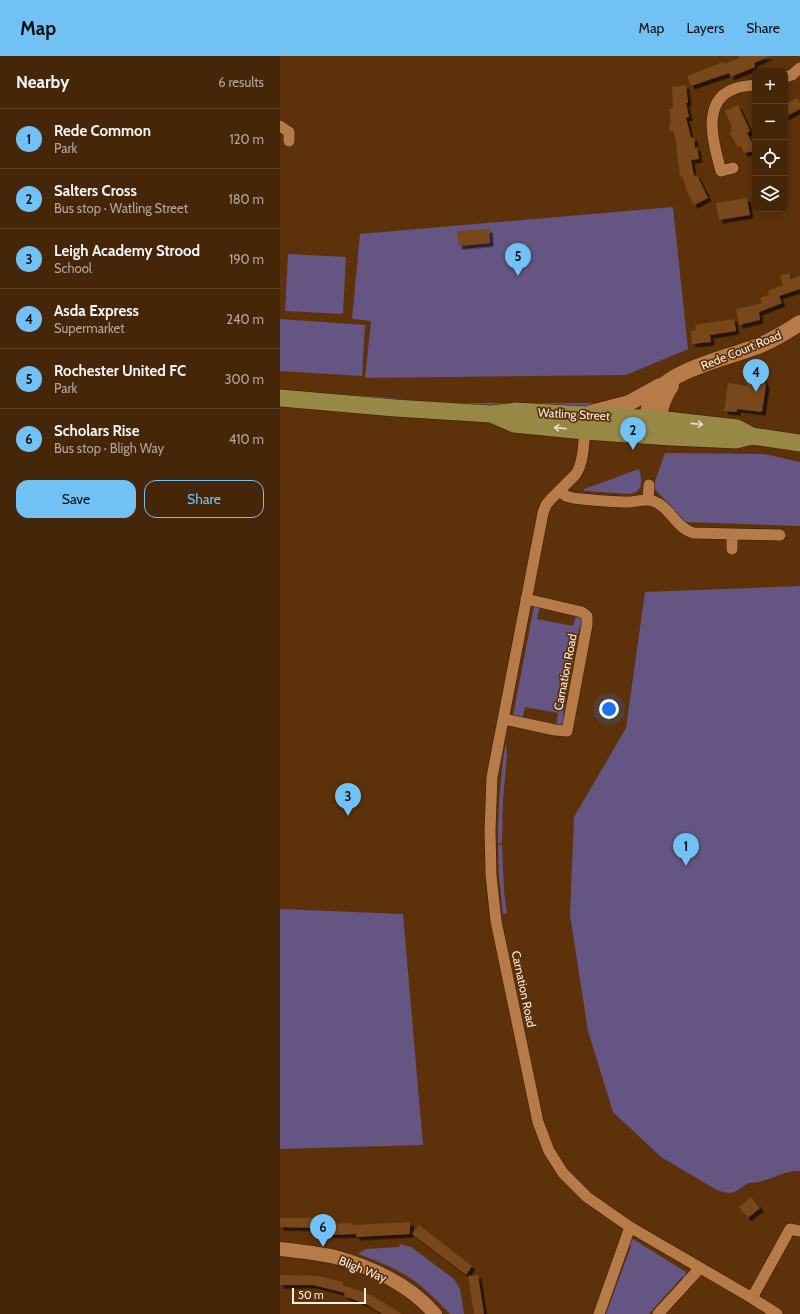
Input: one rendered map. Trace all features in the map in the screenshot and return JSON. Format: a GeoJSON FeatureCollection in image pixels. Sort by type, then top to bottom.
{"type":"FeatureCollection","features":[{"type":"Feature","properties":{"kind":"main road","name":"Rede Court Road"},"geometry":{"type":"LineString","coordinates":[[652,427],[649,408],[652,398],[675,379],[762,344],[800,323]]}},
{"type":"Feature","properties":{"kind":"main road"},"geometry":{"type":"LineString","coordinates":[[585,423],[629,403],[675,379]]}},
{"type":"Feature","properties":{"kind":"main road"},"geometry":{"type":"LineString","coordinates":[[675,379],[670,394],[671,413],[680,429]]}},
{"type":"Feature","properties":{"kind":"main road","name":"Watling Street"},"geometry":{"type":"LineString","coordinates":[[280,398],[394,408],[490,414],[514,424],[585,423],[652,427],[680,429],[736,440],[752,436],[800,443]]}},
{"type":"Feature","properties":{"kind":"street"},"geometry":{"type":"LineString","coordinates":[[788,76],[800,68]]}},
{"type":"Feature","properties":{"kind":"street"},"geometry":{"type":"LineString","coordinates":[[732,168],[721,171],[712,128],[713,110],[720,98],[733,89],[752,86]]}},
{"type":"Feature","properties":{"kind":"street"},"geometry":{"type":"LineString","coordinates":[[280,126],[289,132],[289,141]]}},
{"type":"Feature","properties":{"kind":"street","name":"Carnation Road"},"geometry":{"type":"LineString","coordinates":[[585,423],[579,470],[576,475],[548,502],[544,510],[492,777],[490,830],[491,876],[496,921],[538,1122],[549,1151],[563,1173],[587,1197],[630,1227],[777,1314]]}},
{"type":"Feature","properties":{"kind":"street"},"geometry":{"type":"LineString","coordinates":[[648,500],[649,485]]}},
{"type":"Feature","properties":{"kind":"street"},"geometry":{"type":"LineString","coordinates":[[559,491],[566,496],[573,498],[620,502],[653,501],[662,506],[682,528],[690,532],[780,535]]}},
{"type":"Feature","properties":{"kind":"street"},"geometry":{"type":"LineString","coordinates":[[732,534],[732,549]]}},
{"type":"Feature","properties":{"kind":"street","name":"Carnation Road"},"geometry":{"type":"LineString","coordinates":[[504,719],[569,733],[587,625],[587,617],[586,614],[582,612],[526,599]]}},
{"type":"Feature","properties":{"kind":"street"},"geometry":{"type":"LineString","coordinates":[[599,1314],[630,1227]]}},
{"type":"Feature","properties":{"kind":"street"},"geometry":{"type":"LineString","coordinates":[[752,1298],[790,1230],[800,1231]]}},
{"type":"Feature","properties":{"kind":"street","name":"Bligh Way"},"geometry":{"type":"LineString","coordinates":[[280,1248],[334,1257],[362,1266],[386,1277],[408,1290],[435,1314]]}},
{"type":"Feature","properties":{"kind":"street"},"geometry":{"type":"LineString","coordinates":[[658,1314],[700,1268]]}},
{"type":"Feature","properties":{"kind":"shaded area"},"geometry":{"type":"Polygon","coordinates":[[[673,207],[688,349],[626,375],[365,378],[371,321],[352,319],[360,234],[673,207]]]}},
{"type":"Feature","properties":{"kind":"shaded area"},"geometry":{"type":"Polygon","coordinates":[[[288,254],[346,257],[343,314],[285,311],[288,254]]]}},
{"type":"Feature","properties":{"kind":"shaded area"},"geometry":{"type":"Polygon","coordinates":[[[280,319],[365,325],[362,376],[280,371],[280,319]]]}},
{"type":"Feature","properties":{"kind":"shaded area"},"geometry":{"type":"Polygon","coordinates":[[[280,390],[381,397],[437,403],[598,403],[639,392],[590,406],[532,406],[442,405],[280,390]]]}},
{"type":"Feature","properties":{"kind":"shaded area"},"geometry":{"type":"Polygon","coordinates":[[[665,453],[764,454],[800,462],[800,526],[685,522],[653,487],[665,453]]]}},
{"type":"Feature","properties":{"kind":"shaded area"},"geometry":{"type":"Polygon","coordinates":[[[639,469],[641,485],[635,493],[584,491],[584,489],[639,469]]]}},
{"type":"Feature","properties":{"kind":"shaded area"},"geometry":{"type":"Polygon","coordinates":[[[800,586],[800,1171],[793,1171],[755,1183],[748,1183],[736,1191],[729,1193],[715,1189],[661,1157],[613,1112],[588,1031],[570,915],[574,817],[626,728],[645,592],[800,586]]]}},
{"type":"Feature","properties":{"kind":"shaded area"},"geometry":{"type":"Polygon","coordinates":[[[540,605],[537,619],[573,626],[577,612],[581,616],[583,625],[579,629],[563,714],[565,719],[561,725],[556,727],[558,713],[525,707],[522,720],[513,716],[534,606],[540,605]]]}},
{"type":"Feature","properties":{"kind":"shaded area"},"geometry":{"type":"Polygon","coordinates":[[[506,742],[507,755],[503,800],[502,843],[498,844],[498,818],[502,767],[506,742]]]}},
{"type":"Feature","properties":{"kind":"shaded area"},"geometry":{"type":"Polygon","coordinates":[[[498,845],[502,845],[504,891],[507,913],[503,914],[499,876],[498,845]]]}},
{"type":"Feature","properties":{"kind":"shaded area"},"geometry":{"type":"Polygon","coordinates":[[[280,909],[403,914],[423,1145],[280,1149],[280,909]]]}},
{"type":"Feature","properties":{"kind":"shaded area"},"geometry":{"type":"Polygon","coordinates":[[[633,1239],[686,1272],[685,1279],[682,1277],[649,1314],[606,1314],[631,1246],[628,1244],[633,1239]]]}},
{"type":"Feature","properties":{"kind":"shaded area"},"geometry":{"type":"Polygon","coordinates":[[[400,1244],[411,1247],[454,1279],[460,1289],[464,1314],[450,1314],[421,1286],[407,1276],[399,1271],[358,1254],[366,1249],[399,1247],[400,1244]]]}},
{"type":"Feature","properties":{"kind":"building"},"geometry":{"type":"Polygon","coordinates":[[[738,56],[770,56],[754,63],[755,67],[731,77],[729,73],[691,86],[687,76],[723,62],[724,64],[739,58],[738,56]]]}},
{"type":"Feature","properties":{"kind":"building"},"geometry":{"type":"Polygon","coordinates":[[[686,85],[688,103],[686,103],[689,117],[686,118],[691,138],[694,137],[695,148],[697,147],[699,159],[691,160],[694,176],[697,175],[708,198],[694,205],[682,176],[680,177],[676,142],[673,131],[670,131],[669,123],[671,122],[669,109],[673,108],[672,87],[686,85]]]}},
{"type":"Feature","properties":{"kind":"building"},"geometry":{"type":"Polygon","coordinates":[[[798,98],[800,109],[788,115],[788,103],[798,98]]]}},
{"type":"Feature","properties":{"kind":"building"},"geometry":{"type":"Polygon","coordinates":[[[738,105],[750,131],[747,133],[752,142],[752,152],[744,153],[740,146],[738,147],[729,132],[732,131],[732,126],[725,111],[738,105]]]}},
{"type":"Feature","properties":{"kind":"building"},"geometry":{"type":"Polygon","coordinates":[[[747,198],[750,215],[719,220],[716,203],[747,198]]]}},
{"type":"Feature","properties":{"kind":"building"},"geometry":{"type":"Polygon","coordinates":[[[489,229],[490,243],[459,246],[457,231],[489,229]]]}},
{"type":"Feature","properties":{"kind":"building"},"geometry":{"type":"Polygon","coordinates":[[[789,273],[791,279],[800,276],[800,289],[779,296],[782,303],[759,312],[760,320],[739,325],[736,309],[762,303],[760,298],[769,295],[768,291],[783,285],[780,276],[789,273]]]}},
{"type":"Feature","properties":{"kind":"building"},"geometry":{"type":"Polygon","coordinates":[[[734,319],[736,331],[710,335],[711,342],[692,344],[691,331],[696,330],[695,325],[734,319]]]}},
{"type":"Feature","properties":{"kind":"building"},"geometry":{"type":"Polygon","coordinates":[[[757,363],[766,385],[762,412],[737,409],[737,412],[724,411],[728,383],[747,386],[741,370],[757,363]]]}},
{"type":"Feature","properties":{"kind":"building"},"geometry":{"type":"Polygon","coordinates":[[[751,1197],[760,1208],[748,1218],[739,1207],[751,1197]]]}},
{"type":"Feature","properties":{"kind":"building"},"geometry":{"type":"Polygon","coordinates":[[[280,1218],[322,1218],[321,1228],[280,1227],[280,1218]]]}},
{"type":"Feature","properties":{"kind":"building"},"geometry":{"type":"Polygon","coordinates":[[[410,1222],[410,1234],[356,1237],[356,1234],[329,1235],[329,1224],[352,1223],[352,1225],[410,1222]]]}},
{"type":"Feature","properties":{"kind":"building"},"geometry":{"type":"Polygon","coordinates":[[[419,1225],[472,1266],[466,1275],[412,1234],[419,1225]]]}},
{"type":"Feature","properties":{"kind":"building"},"geometry":{"type":"Polygon","coordinates":[[[280,1275],[318,1276],[343,1282],[343,1285],[371,1295],[402,1314],[382,1314],[366,1304],[344,1296],[345,1293],[313,1285],[280,1285],[280,1275]]]}},
{"type":"Feature","properties":{"kind":"building"},"geometry":{"type":"Polygon","coordinates":[[[478,1275],[484,1314],[474,1314],[468,1276],[478,1275]]]}},
{"type":"Feature","properties":{"kind":"place","name":"Rochester United FC"},"geometry":{"type":"Point","coordinates":[518,276]}},
{"type":"Feature","properties":{"kind":"place","name":"Asda Express"},"geometry":{"type":"Point","coordinates":[756,392]}},
{"type":"Feature","properties":{"kind":"place","name":"Salters Cross"},"geometry":{"type":"Point","coordinates":[633,450]}},
{"type":"Feature","properties":{"kind":"place","name":"Leigh Academy Strood"},"geometry":{"type":"Point","coordinates":[348,816]}},
{"type":"Feature","properties":{"kind":"place","name":"Rede Common"},"geometry":{"type":"Point","coordinates":[686,866]}},
{"type":"Feature","properties":{"kind":"place","name":"Scholars Rise"},"geometry":{"type":"Point","coordinates":[323,1247]}}]}
